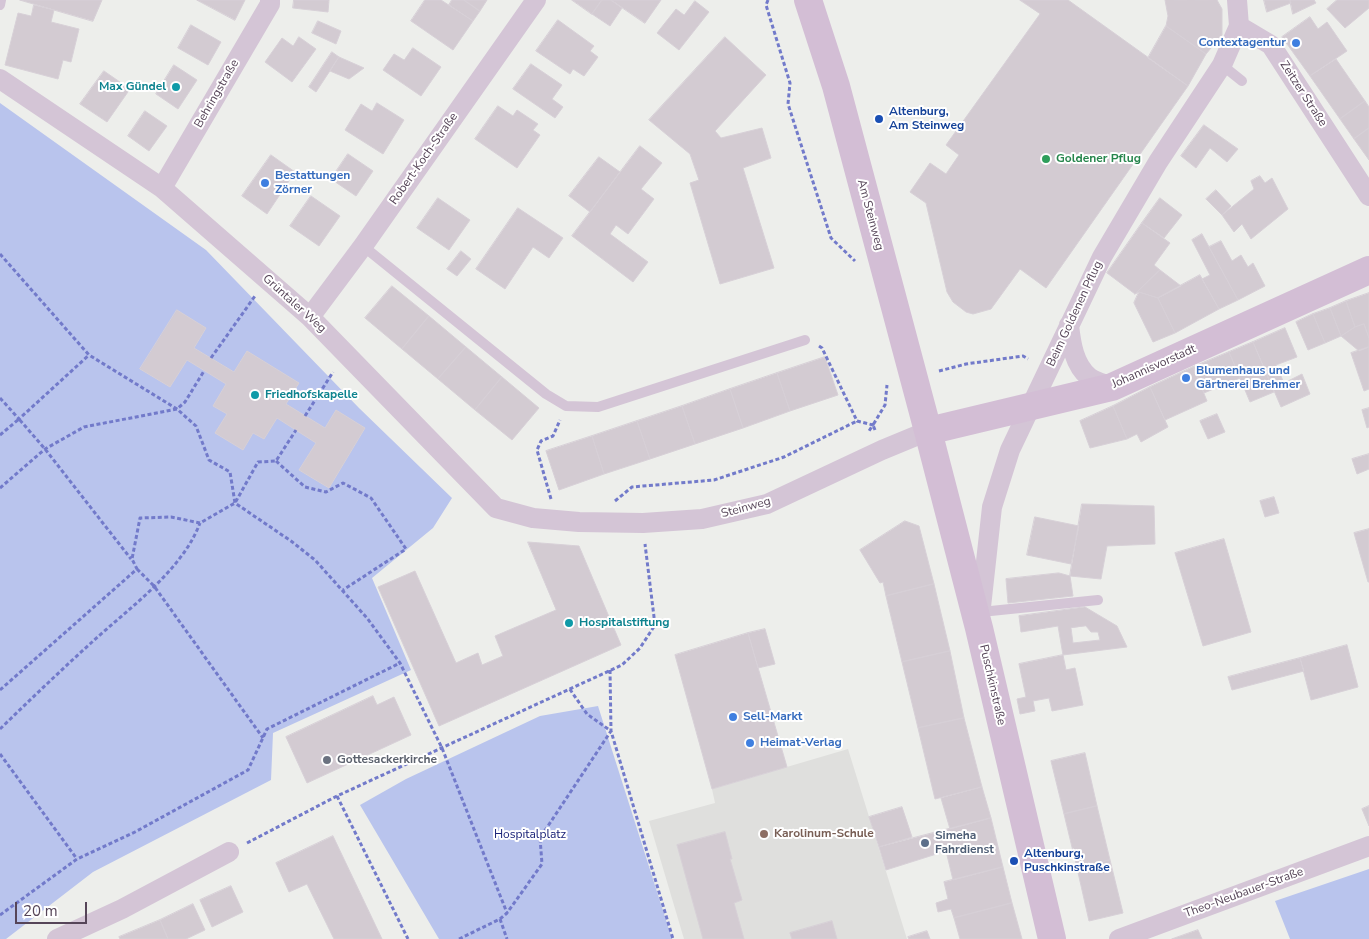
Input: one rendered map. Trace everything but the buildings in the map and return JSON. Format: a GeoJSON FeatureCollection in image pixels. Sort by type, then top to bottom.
{"type":"FeatureCollection","features":[{"type":"Feature","properties":{"kind":"main road","name":"Am Steinweg"},"geometry":{"type":"LineString","coordinates":[[808,0],[836,86],[928,431]]}},
{"type":"Feature","properties":{"kind":"main road","name":"Johannisvorstadt"},"geometry":{"type":"LineString","coordinates":[[928,431],[1112,387],[1369,270]]}},
{"type":"Feature","properties":{"kind":"main road","name":"Puschkinstraße"},"geometry":{"type":"LineString","coordinates":[[928,431],[980,620],[1052,939]]}},
{"type":"Feature","properties":{"kind":"street","name":"Behringstraße"},"geometry":{"type":"LineString","coordinates":[[162,188],[270,4],[270,0]]}},
{"type":"Feature","properties":{"kind":"street","name":"Robert-Koch-Straße"},"geometry":{"type":"LineString","coordinates":[[310,316],[363,246],[536,0]]}},
{"type":"Feature","properties":{"kind":"street"},"geometry":{"type":"LineString","coordinates":[[1237,0],[1239,26]]}},
{"type":"Feature","properties":{"kind":"street","name":"Beim Goldenen Pflug"},"geometry":{"type":"LineString","coordinates":[[980,620],[992,507],[1010,450],[1102,257],[1158,162],[1222,65],[1239,26]]}},
{"type":"Feature","properties":{"kind":"street","name":"Zeitzer Straße"},"geometry":{"type":"LineString","coordinates":[[1239,26],[1271,45],[1369,196]]}},
{"type":"Feature","properties":{"kind":"street","name":"Grüntaler Weg"},"geometry":{"type":"LineString","coordinates":[[0,79],[162,188],[310,316],[496,508],[534,518],[579,522]]}},
{"type":"Feature","properties":{"kind":"street"},"geometry":{"type":"LineString","coordinates":[[1069,325],[1074,354],[1081,368],[1090,378],[1112,387]]}},
{"type":"Feature","properties":{"kind":"street","name":"Steinweg"},"geometry":{"type":"LineString","coordinates":[[579,522],[643,523],[702,520],[767,504],[882,450],[928,431]]}},
{"type":"Feature","properties":{"kind":"street","name":"Theo-Neubauer-Straße"},"geometry":{"type":"LineString","coordinates":[[1119,939],[1369,846]]}},
{"type":"Feature","properties":{"kind":"street"},"geometry":{"type":"LineString","coordinates":[[57,939],[122,909],[229,852]]}},
{"type":"Feature","properties":{"kind":"lane"},"geometry":{"type":"LineString","coordinates":[[0,5],[1,0]]}},
{"type":"Feature","properties":{"kind":"lane"},"geometry":{"type":"LineString","coordinates":[[1222,65],[1242,81]]}},
{"type":"Feature","properties":{"kind":"lane"},"geometry":{"type":"LineString","coordinates":[[363,246],[546,394],[566,406],[598,407],[804,340]]}},
{"type":"Feature","properties":{"kind":"lane"},"geometry":{"type":"LineString","coordinates":[[980,620],[1098,600]]}},
{"type":"Feature","properties":{"kind":"path"},"geometry":{"type":"LineString","coordinates":[[768,0],[766,5],[790,83],[788,104],[831,238],[859,264]]}},
{"type":"Feature","properties":{"kind":"path"},"geometry":{"type":"LineString","coordinates":[[0,254],[89,355],[177,409],[196,426],[209,460],[230,472],[235,503],[291,541],[315,560],[367,618],[400,664],[442,748],[507,914]]}},
{"type":"Feature","properties":{"kind":"path"},"geometry":{"type":"LineString","coordinates":[[211,358],[267,279]]}},
{"type":"Feature","properties":{"kind":"path"},"geometry":{"type":"LineString","coordinates":[[804,340],[822,348],[857,421]]}},
{"type":"Feature","properties":{"kind":"path"},"geometry":{"type":"LineString","coordinates":[[305,416],[345,353]]}},
{"type":"Feature","properties":{"kind":"path"},"geometry":{"type":"LineString","coordinates":[[0,436],[89,355]]}},
{"type":"Feature","properties":{"kind":"path"},"geometry":{"type":"LineString","coordinates":[[873,425],[885,405],[887,383],[966,364],[1022,356],[1049,369]]}},
{"type":"Feature","properties":{"kind":"path"},"geometry":{"type":"LineString","coordinates":[[0,488],[45,448],[84,426],[177,409],[184,402],[204,371]]}},
{"type":"Feature","properties":{"kind":"path"},"geometry":{"type":"LineString","coordinates":[[0,398],[45,448],[132,559],[137,570],[154,586],[263,738]]}},
{"type":"Feature","properties":{"kind":"path"},"geometry":{"type":"LineString","coordinates":[[554,520],[553,503],[537,450],[541,441],[553,436],[566,406]]}},
{"type":"Feature","properties":{"kind":"path"},"geometry":{"type":"LineString","coordinates":[[609,505],[632,487],[714,480],[784,458],[857,421],[873,425]]}},
{"type":"Feature","properties":{"kind":"path"},"geometry":{"type":"LineString","coordinates":[[873,425],[882,450]]}},
{"type":"Feature","properties":{"kind":"path"},"geometry":{"type":"LineString","coordinates":[[276,461],[296,430]]}},
{"type":"Feature","properties":{"kind":"path"},"geometry":{"type":"LineString","coordinates":[[0,729],[47,683],[154,586],[194,538],[200,523],[235,503],[258,462],[276,461],[305,487],[326,492],[343,483],[371,498],[406,549],[343,590]]}},
{"type":"Feature","properties":{"kind":"path"},"geometry":{"type":"LineString","coordinates":[[132,559],[140,518],[171,516],[200,523]]}},
{"type":"Feature","properties":{"kind":"path"},"geometry":{"type":"LineString","coordinates":[[229,852],[337,796],[622,665],[640,648],[656,625],[643,523]]}},
{"type":"Feature","properties":{"kind":"path"},"geometry":{"type":"LineString","coordinates":[[0,690],[137,570]]}},
{"type":"Feature","properties":{"kind":"path"},"geometry":{"type":"LineString","coordinates":[[0,915],[76,859],[135,832],[248,770],[267,729],[400,664]]}},
{"type":"Feature","properties":{"kind":"path"},"geometry":{"type":"LineString","coordinates":[[610,670],[611,731],[673,939]]}},
{"type":"Feature","properties":{"kind":"path"},"geometry":{"type":"LineString","coordinates":[[570,688],[587,714],[611,731]]}},
{"type":"Feature","properties":{"kind":"path"},"geometry":{"type":"LineString","coordinates":[[459,939],[507,914],[542,864],[540,838],[611,731]]}},
{"type":"Feature","properties":{"kind":"path"},"geometry":{"type":"LineString","coordinates":[[0,754],[76,859]]}},
{"type":"Feature","properties":{"kind":"path"},"geometry":{"type":"LineString","coordinates":[[337,796],[408,939]]}},
{"type":"Feature","properties":{"kind":"path"},"geometry":{"type":"LineString","coordinates":[[500,919],[507,939]]}},
{"type":"Feature","properties":{"kind":"shaded area","name":"Karolinum-Schule"},"geometry":{"type":"Polygon","coordinates":[[[848,749],[907,939],[684,939],[649,821],[715,803],[712,789],[848,749]]]}},
{"type":"Feature","properties":{"kind":"green space"},"geometry":{"type":"Polygon","coordinates":[[[0,103],[206,250],[359,408],[452,498],[433,528],[372,578],[411,670],[273,733],[271,780],[93,872],[6,939],[0,939],[0,103]]]}},
{"type":"Feature","properties":{"kind":"green space","name":"Hospitalplatz"},"geometry":{"type":"Polygon","coordinates":[[[598,706],[672,939],[439,939],[360,805],[406,779],[540,716],[598,706]]]}},
{"type":"Feature","properties":{"kind":"green space"},"geometry":{"type":"Polygon","coordinates":[[[1369,869],[1369,939],[1290,939],[1275,901],[1369,869]]]}},
{"type":"Feature","properties":{"kind":"place","name":"Contextagentur"},"geometry":{"type":"Point","coordinates":[1296,43]}},
{"type":"Feature","properties":{"kind":"place","name":"Max Gündel"},"geometry":{"type":"Point","coordinates":[176,87]}},
{"type":"Feature","properties":{"kind":"place","name":"Altenburg, Am Steinweg"},"geometry":{"type":"Point","coordinates":[879,119]}},
{"type":"Feature","properties":{"kind":"place","name":"Goldener Pflug"},"geometry":{"type":"Point","coordinates":[1046,159]}},
{"type":"Feature","properties":{"kind":"place","name":"Bestattungen Zörner"},"geometry":{"type":"Point","coordinates":[265,183]}},
{"type":"Feature","properties":{"kind":"place","name":"Blumenhaus und Gärtnerei Brehmer"},"geometry":{"type":"Point","coordinates":[1186,378]}},
{"type":"Feature","properties":{"kind":"place","name":"Friedhofskapelle"},"geometry":{"type":"Point","coordinates":[255,395]}},
{"type":"Feature","properties":{"kind":"place","name":"Hospitalstiftung"},"geometry":{"type":"Point","coordinates":[569,623]}},
{"type":"Feature","properties":{"kind":"place","name":"Sell-Markt"},"geometry":{"type":"Point","coordinates":[733,717]}},
{"type":"Feature","properties":{"kind":"place","name":"Heimat-Verlag"},"geometry":{"type":"Point","coordinates":[750,743]}},
{"type":"Feature","properties":{"kind":"place","name":"Gottesackerkirche"},"geometry":{"type":"Point","coordinates":[327,760]}},
{"type":"Feature","properties":{"kind":"place","name":"Karolinum-Schule"},"geometry":{"type":"Point","coordinates":[764,834]}},
{"type":"Feature","properties":{"kind":"place","name":"Simeha Fahrdienst"},"geometry":{"type":"Point","coordinates":[925,843]}},
{"type":"Feature","properties":{"kind":"place","name":"Altenburg, Puschkinstraße"},"geometry":{"type":"Point","coordinates":[1014,861]}}]}
